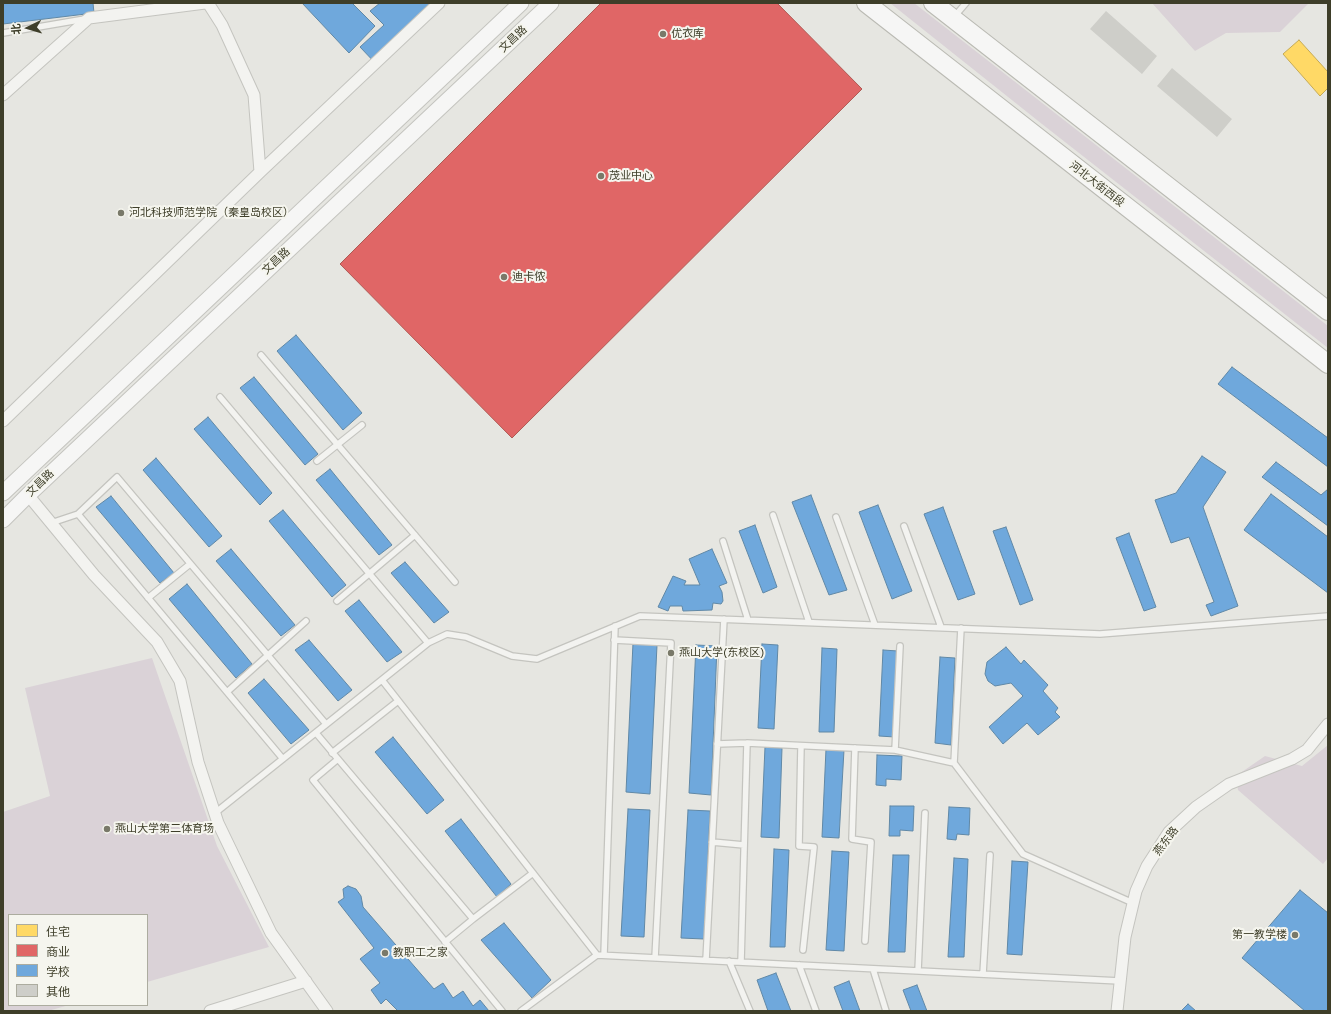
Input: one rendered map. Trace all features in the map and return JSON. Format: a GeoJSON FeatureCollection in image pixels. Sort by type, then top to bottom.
{"type":"FeatureCollection","features":[{"type":"Feature","properties":{"kind":"highway","name":"河北大街西段"},"geometry":{"type":"LineString","coordinates":[[866,3],[1328,364]]}},
{"type":"Feature","properties":{"kind":"highway"},"geometry":{"type":"LineString","coordinates":[[932,3],[1328,311]]}},
{"type":"Feature","properties":{"kind":"main road","name":"文昌路"},"geometry":{"type":"LineString","coordinates":[[3,493],[520,3]]}},
{"type":"Feature","properties":{"kind":"main road","name":"文昌路"},"geometry":{"type":"LineString","coordinates":[[3,520],[28,494],[551,3]]}},
{"type":"Feature","properties":{"kind":"street"},"geometry":{"type":"LineString","coordinates":[[3,95],[89,18],[205,3]]}},
{"type":"Feature","properties":{"kind":"street"},"geometry":{"type":"LineString","coordinates":[[208,3],[222,25],[254,95],[260,172]]}},
{"type":"Feature","properties":{"kind":"street"},"geometry":{"type":"LineString","coordinates":[[3,421],[260,172],[439,3]]}},
{"type":"Feature","properties":{"kind":"street"},"geometry":{"type":"LineString","coordinates":[[28,494],[94,575],[157,642],[180,681],[198,762],[218,823],[271,933],[328,1011]]}},
{"type":"Feature","properties":{"kind":"street","name":"燕东路"},"geometry":{"type":"LineString","coordinates":[[1117,1011],[1125,937],[1136,891],[1148,866],[1169,832],[1196,807],[1229,784],[1292,759],[1307,750],[1328,724]]}},
{"type":"Feature","properties":{"kind":"street"},"geometry":{"type":"LineString","coordinates":[[210,1011],[306,981]]}},
{"type":"Feature","properties":{"kind":"lane"},"geometry":{"type":"LineString","coordinates":[[952,18],[966,3]]}},
{"type":"Feature","properties":{"kind":"lane"},"geometry":{"type":"LineString","coordinates":[[3,33],[89,18]]}},
{"type":"Feature","properties":{"kind":"lane"},"geometry":{"type":"LineString","coordinates":[[261,356],[455,582]]}},
{"type":"Feature","properties":{"kind":"lane"},"geometry":{"type":"LineString","coordinates":[[220,397],[428,643]]}},
{"type":"Feature","properties":{"kind":"lane"},"geometry":{"type":"LineString","coordinates":[[317,461],[362,425]]}},
{"type":"Feature","properties":{"kind":"lane"},"geometry":{"type":"LineString","coordinates":[[51,523],[78,514],[117,478],[326,724]]}},
{"type":"Feature","properties":{"kind":"lane"},"geometry":{"type":"LineString","coordinates":[[78,514],[283,759]]}},
{"type":"Feature","properties":{"kind":"lane"},"geometry":{"type":"LineString","coordinates":[[773,515],[809,622]]}},
{"type":"Feature","properties":{"kind":"lane"},"geometry":{"type":"LineString","coordinates":[[836,517],[875,625]]}},
{"type":"Feature","properties":{"kind":"lane"},"geometry":{"type":"LineString","coordinates":[[904,526],[941,628]]}},
{"type":"Feature","properties":{"kind":"lane"},"geometry":{"type":"LineString","coordinates":[[337,601],[414,535]]}},
{"type":"Feature","properties":{"kind":"lane"},"geometry":{"type":"LineString","coordinates":[[723,541],[748,620]]}},
{"type":"Feature","properties":{"kind":"lane"},"geometry":{"type":"LineString","coordinates":[[148,598],[190,564]]}},
{"type":"Feature","properties":{"kind":"lane"},"geometry":{"type":"LineString","coordinates":[[215,813],[428,643],[447,634],[466,637],[512,656],[537,659],[640,616],[1100,634],[1328,616]]}},
{"type":"Feature","properties":{"kind":"lane"},"geometry":{"type":"LineString","coordinates":[[706,960],[724,619]]}},
{"type":"Feature","properties":{"kind":"lane"},"geometry":{"type":"LineString","coordinates":[[227,692],[306,621]]}},
{"type":"Feature","properties":{"kind":"lane"},"geometry":{"type":"LineString","coordinates":[[604,955],[614,626]]}},
{"type":"Feature","properties":{"kind":"lane"},"geometry":{"type":"LineString","coordinates":[[961,628],[954,763],[1023,854],[1133,903]]}},
{"type":"Feature","properties":{"kind":"lane"},"geometry":{"type":"LineString","coordinates":[[614,640],[671,643],[655,958]]}},
{"type":"Feature","properties":{"kind":"lane"},"geometry":{"type":"LineString","coordinates":[[895,750],[900,646]]}},
{"type":"Feature","properties":{"kind":"lane"},"geometry":{"type":"LineString","coordinates":[[382,680],[597,955]]}},
{"type":"Feature","properties":{"kind":"lane"},"geometry":{"type":"LineString","coordinates":[[332,753],[398,701]]}},
{"type":"Feature","properties":{"kind":"lane"},"geometry":{"type":"LineString","coordinates":[[316,733],[473,919]]}},
{"type":"Feature","properties":{"kind":"lane"},"geometry":{"type":"LineString","coordinates":[[717,744],[747,743],[895,750],[954,763]]}},
{"type":"Feature","properties":{"kind":"lane"},"geometry":{"type":"LineString","coordinates":[[741,962],[747,743]]}},
{"type":"Feature","properties":{"kind":"lane"},"geometry":{"type":"LineString","coordinates":[[801,746],[798,846],[814,847],[803,950]]}},
{"type":"Feature","properties":{"kind":"lane"},"geometry":{"type":"LineString","coordinates":[[855,748],[852,839],[871,842],[865,941]]}},
{"type":"Feature","properties":{"kind":"lane"},"geometry":{"type":"LineString","coordinates":[[338,759],[313,780],[502,1011]]}},
{"type":"Feature","properties":{"kind":"lane"},"geometry":{"type":"LineString","coordinates":[[918,971],[924,813]]}},
{"type":"Feature","properties":{"kind":"lane"},"geometry":{"type":"LineString","coordinates":[[712,842],[744,845]]}},
{"type":"Feature","properties":{"kind":"lane"},"geometry":{"type":"LineString","coordinates":[[983,974],[990,855]]}},
{"type":"Feature","properties":{"kind":"lane"},"geometry":{"type":"LineString","coordinates":[[445,942],[533,873]]}},
{"type":"Feature","properties":{"kind":"lane"},"geometry":{"type":"LineString","coordinates":[[521,1011],[597,955],[1120,981]]}},
{"type":"Feature","properties":{"kind":"lane"},"geometry":{"type":"LineString","coordinates":[[729,961],[750,1011]]}},
{"type":"Feature","properties":{"kind":"lane"},"geometry":{"type":"LineString","coordinates":[[799,965],[816,1011]]}},
{"type":"Feature","properties":{"kind":"lane"},"geometry":{"type":"LineString","coordinates":[[873,969],[886,1011]]}},
{"type":"Feature","properties":{"kind":"shaded area"},"geometry":{"type":"Polygon","coordinates":[[[890,3],[914,3],[1328,326],[1328,348],[1042,124],[890,3]]]}},
{"type":"Feature","properties":{"kind":"shaded area"},"geometry":{"type":"Polygon","coordinates":[[[1152,3],[1309,3],[1280,32],[1226,33],[1195,51],[1152,3]]]}},
{"type":"Feature","properties":{"kind":"shaded area","name":"燕山大学第二体育场"},"geometry":{"type":"Polygon","coordinates":[[[152,658],[217,846],[269,947],[148,982],[148,914],[8,914],[8,1006],[66,1006],[48,1011],[3,1011],[3,812],[50,796],[25,688],[152,658]]]}},
{"type":"Feature","properties":{"kind":"shaded area"},"geometry":{"type":"Polygon","coordinates":[[[1328,745],[1328,858],[1323,864],[1238,790],[1236,776],[1265,756],[1302,766],[1328,745]]]}},
{"type":"Feature","properties":{"kind":"building: 住宅"},"geometry":{"type":"Polygon","coordinates":[[[1299,40],[1328,72],[1328,88],[1320,96],[1283,54],[1299,40]]]}},
{"type":"Feature","properties":{"kind":"building: 商业","name":"茂业中心"},"geometry":{"type":"Polygon","coordinates":[[[601,3],[777,3],[862,89],[512,438],[340,264],[601,3]]]}},
{"type":"Feature","properties":{"kind":"building: 学校"},"geometry":{"type":"Polygon","coordinates":[[[3,3],[93,3],[94,13],[3,24],[3,3]]]}},
{"type":"Feature","properties":{"kind":"building: 学校"},"geometry":{"type":"Polygon","coordinates":[[[302,3],[352,3],[375,26],[349,53],[302,3]]]}},
{"type":"Feature","properties":{"kind":"building: 学校"},"geometry":{"type":"Polygon","coordinates":[[[380,3],[446,3],[379,67],[360,47],[384,25],[370,11],[380,3]]]}},
{"type":"Feature","properties":{"kind":"building: 学校"},"geometry":{"type":"Polygon","coordinates":[[[296,335],[362,413],[343,430],[277,351],[296,335]]]}},
{"type":"Feature","properties":{"kind":"building: 学校"},"geometry":{"type":"Polygon","coordinates":[[[1232,367],[1328,438],[1328,467],[1218,384],[1232,367]]]}},
{"type":"Feature","properties":{"kind":"building: 学校"},"geometry":{"type":"Polygon","coordinates":[[[254,377],[318,454],[305,465],[240,388],[254,377]]]}},
{"type":"Feature","properties":{"kind":"building: 学校"},"geometry":{"type":"Polygon","coordinates":[[[208,417],[272,493],[260,505],[194,429],[208,417]]]}},
{"type":"Feature","properties":{"kind":"building: 学校"},"geometry":{"type":"Polygon","coordinates":[[[1202,456],[1226,472],[1203,507],[1238,606],[1211,616],[1206,605],[1214,602],[1189,537],[1171,543],[1155,500],[1176,493],[1202,456]]]}},
{"type":"Feature","properties":{"kind":"building: 学校"},"geometry":{"type":"Polygon","coordinates":[[[156,458],[222,536],[209,547],[143,470],[156,458]]]}},
{"type":"Feature","properties":{"kind":"building: 学校"},"geometry":{"type":"Polygon","coordinates":[[[1276,462],[1321,495],[1328,489],[1328,526],[1262,477],[1276,462]]]}},
{"type":"Feature","properties":{"kind":"building: 学校"},"geometry":{"type":"Polygon","coordinates":[[[330,469],[392,545],[379,555],[316,480],[330,469]]]}},
{"type":"Feature","properties":{"kind":"building: 学校"},"geometry":{"type":"Polygon","coordinates":[[[1271,494],[1328,537],[1328,593],[1244,530],[1271,494]]]}},
{"type":"Feature","properties":{"kind":"building: 学校"},"geometry":{"type":"Polygon","coordinates":[[[811,495],[847,590],[829,595],[792,502],[811,495]]]}},
{"type":"Feature","properties":{"kind":"building: 学校"},"geometry":{"type":"Polygon","coordinates":[[[111,496],[174,573],[160,583],[96,507],[111,496]]]}},
{"type":"Feature","properties":{"kind":"building: 学校"},"geometry":{"type":"Polygon","coordinates":[[[878,505],[912,591],[892,599],[859,512],[878,505]]]}},
{"type":"Feature","properties":{"kind":"building: 学校"},"geometry":{"type":"Polygon","coordinates":[[[943,507],[975,594],[958,600],[924,514],[943,507]]]}},
{"type":"Feature","properties":{"kind":"building: 学校"},"geometry":{"type":"Polygon","coordinates":[[[283,510],[346,585],[332,597],[269,521],[283,510]]]}},
{"type":"Feature","properties":{"kind":"building: 学校"},"geometry":{"type":"Polygon","coordinates":[[[755,525],[777,587],[763,593],[739,531],[755,525]]]}},
{"type":"Feature","properties":{"kind":"building: 学校"},"geometry":{"type":"Polygon","coordinates":[[[1006,527],[1033,600],[1020,605],[993,531],[1006,527]]]}},
{"type":"Feature","properties":{"kind":"building: 学校"},"geometry":{"type":"Polygon","coordinates":[[[1129,533],[1156,607],[1144,611],[1116,538],[1129,533]]]}},
{"type":"Feature","properties":{"kind":"building: 学校"},"geometry":{"type":"Polygon","coordinates":[[[231,549],[295,625],[281,636],[216,561],[231,549]]]}},
{"type":"Feature","properties":{"kind":"building: 学校"},"geometry":{"type":"Polygon","coordinates":[[[712,549],[727,583],[719,586],[722,592],[723,601],[721,604],[713,603],[712,610],[683,611],[682,606],[670,606],[668,611],[658,607],[673,576],[686,581],[684,585],[700,585],[689,559],[712,549]]]}},
{"type":"Feature","properties":{"kind":"building: 学校"},"geometry":{"type":"Polygon","coordinates":[[[405,562],[449,612],[434,623],[391,573],[405,562]]]}},
{"type":"Feature","properties":{"kind":"building: 学校"},"geometry":{"type":"Polygon","coordinates":[[[187,584],[252,664],[236,678],[169,599],[187,584]]]}},
{"type":"Feature","properties":{"kind":"building: 学校"},"geometry":{"type":"Polygon","coordinates":[[[359,600],[402,652],[387,662],[345,611],[359,600]]]}},
{"type":"Feature","properties":{"kind":"building: 学校"},"geometry":{"type":"Polygon","coordinates":[[[309,640],[352,690],[338,701],[295,650],[309,640]]]}},
{"type":"Feature","properties":{"kind":"building: 学校"},"geometry":{"type":"Polygon","coordinates":[[[633,643],[657,645],[650,794],[626,792],[633,643]]]}},
{"type":"Feature","properties":{"kind":"building: 学校"},"geometry":{"type":"Polygon","coordinates":[[[762,644],[778,645],[774,729],[758,728],[762,644]]]}},
{"type":"Feature","properties":{"kind":"building: 学校"},"geometry":{"type":"Polygon","coordinates":[[[696,645],[717,646],[711,795],[689,793],[696,645]]]}},
{"type":"Feature","properties":{"kind":"building: 学校"},"geometry":{"type":"Polygon","coordinates":[[[1006,647],[1021,664],[1024,660],[1048,685],[1043,691],[1058,708],[1055,712],[1060,717],[1038,735],[1027,723],[1003,744],[989,727],[1023,696],[1011,683],[995,686],[988,681],[985,674],[987,662],[1006,647]]]}},
{"type":"Feature","properties":{"kind":"building: 学校"},"geometry":{"type":"Polygon","coordinates":[[[822,648],[837,649],[834,732],[819,732],[822,648]]]}},
{"type":"Feature","properties":{"kind":"building: 学校"},"geometry":{"type":"Polygon","coordinates":[[[883,650],[898,651],[895,737],[879,736],[883,650]]]}},
{"type":"Feature","properties":{"kind":"building: 学校"},"geometry":{"type":"Polygon","coordinates":[[[940,657],[955,658],[951,745],[935,743],[940,657]]]}},
{"type":"Feature","properties":{"kind":"building: 学校"},"geometry":{"type":"Polygon","coordinates":[[[264,679],[309,730],[291,744],[248,693],[264,679]]]}},
{"type":"Feature","properties":{"kind":"building: 学校"},"geometry":{"type":"Polygon","coordinates":[[[393,737],[444,800],[427,814],[375,752],[393,737]]]}},
{"type":"Feature","properties":{"kind":"building: 学校"},"geometry":{"type":"Polygon","coordinates":[[[765,747],[782,748],[779,838],[761,837],[765,747]]]}},
{"type":"Feature","properties":{"kind":"building: 学校"},"geometry":{"type":"Polygon","coordinates":[[[826,749],[844,750],[839,838],[822,837],[826,749]]]}},
{"type":"Feature","properties":{"kind":"building: 学校"},"geometry":{"type":"Polygon","coordinates":[[[877,755],[902,756],[901,780],[886,779],[886,786],[876,785],[877,755]]]}},
{"type":"Feature","properties":{"kind":"building: 学校"},"geometry":{"type":"Polygon","coordinates":[[[890,806],[914,806],[913,831],[900,830],[900,836],[889,836],[890,806]]]}},
{"type":"Feature","properties":{"kind":"building: 学校"},"geometry":{"type":"Polygon","coordinates":[[[949,807],[970,808],[969,835],[957,834],[956,840],[947,839],[949,807]]]}},
{"type":"Feature","properties":{"kind":"building: 学校"},"geometry":{"type":"Polygon","coordinates":[[[628,809],[650,810],[644,937],[621,936],[628,809]]]}},
{"type":"Feature","properties":{"kind":"building: 学校"},"geometry":{"type":"Polygon","coordinates":[[[688,810],[710,811],[704,939],[681,938],[688,810]]]}},
{"type":"Feature","properties":{"kind":"building: 学校"},"geometry":{"type":"Polygon","coordinates":[[[461,819],[511,884],[497,897],[445,831],[461,819]]]}},
{"type":"Feature","properties":{"kind":"building: 学校"},"geometry":{"type":"Polygon","coordinates":[[[774,849],[789,850],[785,947],[770,947],[774,849]]]}},
{"type":"Feature","properties":{"kind":"building: 学校"},"geometry":{"type":"Polygon","coordinates":[[[832,851],[849,852],[844,951],[826,950],[832,851]]]}},
{"type":"Feature","properties":{"kind":"building: 学校"},"geometry":{"type":"Polygon","coordinates":[[[893,855],[909,855],[905,952],[888,952],[893,855]]]}},
{"type":"Feature","properties":{"kind":"building: 学校"},"geometry":{"type":"Polygon","coordinates":[[[954,858],[968,859],[964,957],[948,957],[954,858]]]}},
{"type":"Feature","properties":{"kind":"building: 学校"},"geometry":{"type":"Polygon","coordinates":[[[1012,861],[1028,862],[1022,955],[1007,954],[1012,861]]]}},
{"type":"Feature","properties":{"kind":"building: 学校","name":"教职工之家"},"geometry":{"type":"Polygon","coordinates":[[[348,886],[356,889],[361,896],[363,907],[434,989],[443,983],[453,998],[463,991],[473,1006],[480,1000],[489,1011],[398,1011],[386,999],[381,1004],[371,990],[380,983],[360,959],[374,948],[338,902],[344,898],[343,889],[348,886]]]}},
{"type":"Feature","properties":{"kind":"building: 学校","name":"第一教学楼"},"geometry":{"type":"Polygon","coordinates":[[[1300,890],[1328,913],[1328,1011],[1305,1011],[1242,958],[1300,890]]]}},
{"type":"Feature","properties":{"kind":"building: 学校"},"geometry":{"type":"Polygon","coordinates":[[[504,923],[551,980],[532,998],[481,940],[504,923]]]}},
{"type":"Feature","properties":{"kind":"building: 学校"},"geometry":{"type":"Polygon","coordinates":[[[776,973],[791,1011],[768,1011],[757,980],[776,973]]]}},
{"type":"Feature","properties":{"kind":"building: 学校"},"geometry":{"type":"Polygon","coordinates":[[[849,981],[860,1011],[843,1011],[834,987],[849,981]]]}},
{"type":"Feature","properties":{"kind":"building: 学校"},"geometry":{"type":"Polygon","coordinates":[[[917,985],[927,1011],[911,1011],[903,990],[917,985]]]}},
{"type":"Feature","properties":{"kind":"building: 学校"},"geometry":{"type":"Polygon","coordinates":[[[1188,1004],[1196,1011],[1181,1011],[1188,1004]]]}},
{"type":"Feature","properties":{"kind":"building: 其他"},"geometry":{"type":"Polygon","coordinates":[[[1106,11],[1157,56],[1142,74],[1090,29],[1106,11]]]}},
{"type":"Feature","properties":{"kind":"building: 其他"},"geometry":{"type":"Polygon","coordinates":[[[1172,68],[1232,119],[1217,137],[1157,86],[1172,68]]]}},
{"type":"Feature","properties":{"kind":"place","name":"优衣库"},"geometry":{"type":"Point","coordinates":[663,34]}},
{"type":"Feature","properties":{"kind":"place","name":"茂业中心"},"geometry":{"type":"Point","coordinates":[601,176]}},
{"type":"Feature","properties":{"kind":"place","name":"河北科技师范学院（秦皇岛校区）"},"geometry":{"type":"Point","coordinates":[121,213]}},
{"type":"Feature","properties":{"kind":"place","name":"迪卡侬"},"geometry":{"type":"Point","coordinates":[504,277]}},
{"type":"Feature","properties":{"kind":"place","name":"燕山大学(东校区)"},"geometry":{"type":"Point","coordinates":[671,653]}},
{"type":"Feature","properties":{"kind":"place","name":"燕山大学第二体育场"},"geometry":{"type":"Point","coordinates":[107,829]}},
{"type":"Feature","properties":{"kind":"place","name":"第一教学楼"},"geometry":{"type":"Point","coordinates":[1295,935]}},
{"type":"Feature","properties":{"kind":"place","name":"教职工之家"},"geometry":{"type":"Point","coordinates":[385,953]}}]}
